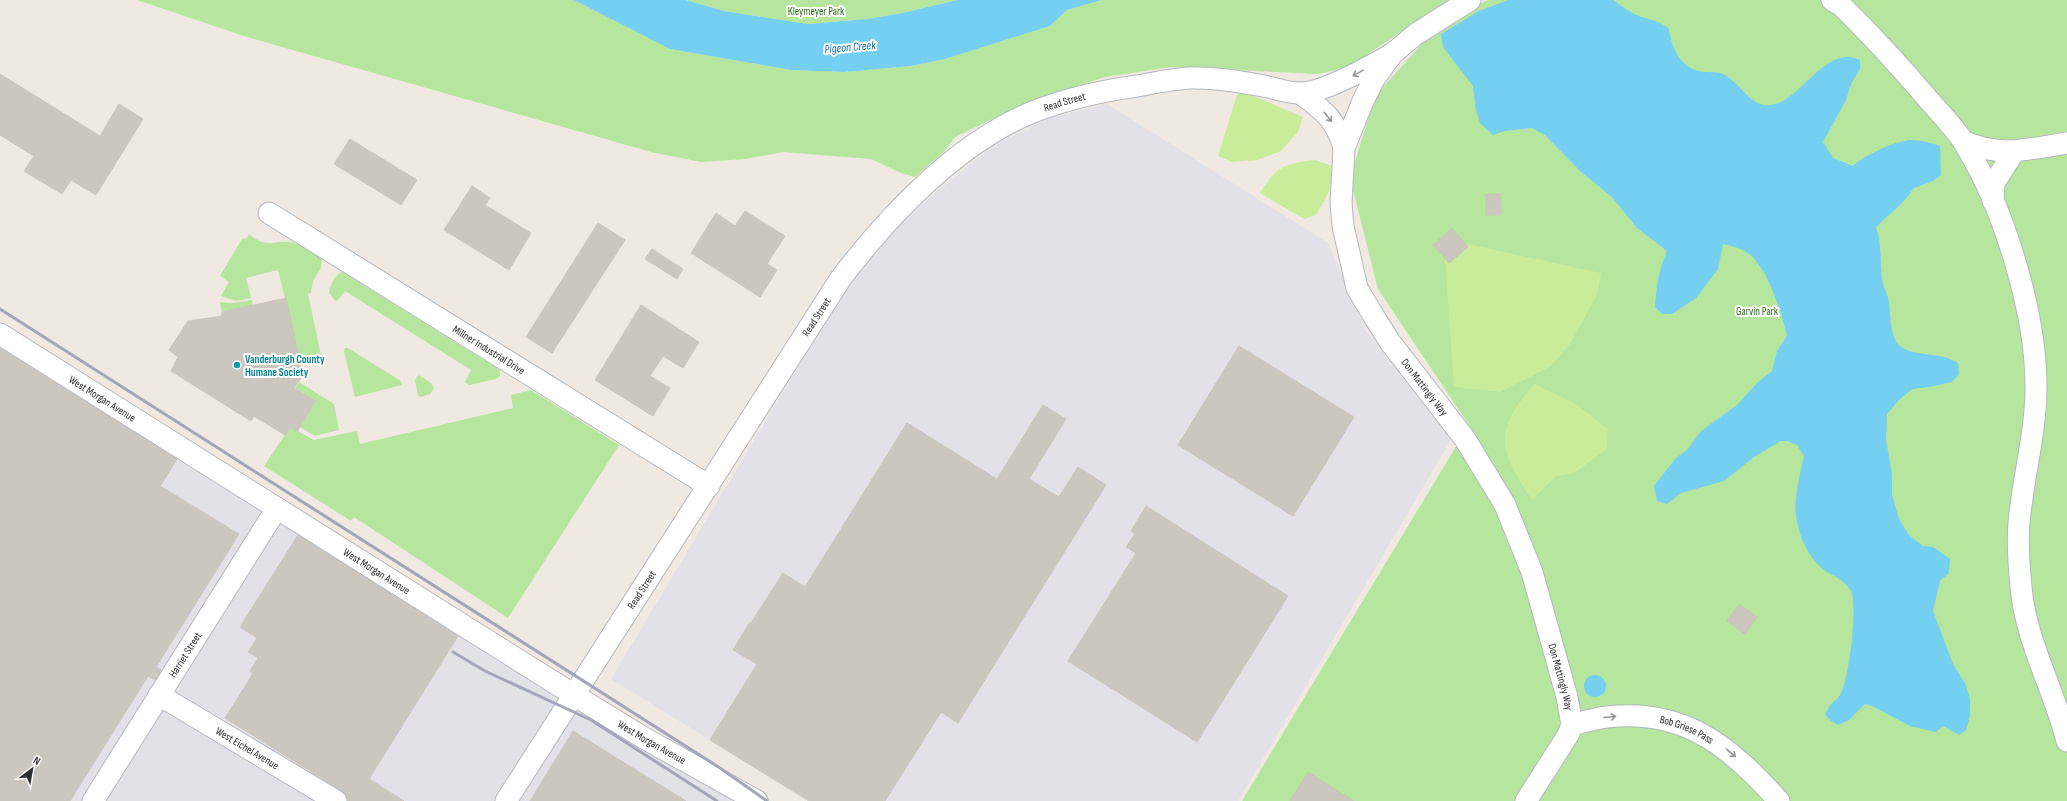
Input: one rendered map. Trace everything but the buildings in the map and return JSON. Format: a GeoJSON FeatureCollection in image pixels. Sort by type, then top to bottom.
{"type":"FeatureCollection","features":[{"type":"Feature","properties":{"kind":"street","name":"Don Mattingly Way"},"geometry":{"type":"LineString","coordinates":[[1470,0],[1435,20],[1392,54],[1374,79],[1363,101],[1344,148],[1341,203],[1343,226],[1357,288],[1390,342],[1465,439],[1505,505],[1532,572],[1567,697],[1572,725],[1568,734],[1526,801]]}},
{"type":"Feature","properties":{"kind":"street"},"geometry":{"type":"LineString","coordinates":[[1832,0],[1842,6],[1891,57],[1963,141],[1993,201],[2015,264],[2025,302],[2034,356],[2036,386],[2034,421],[2019,525],[2021,588],[2029,634],[2046,684],[2064,723],[2067,741]]}},
{"type":"Feature","properties":{"kind":"street"},"geometry":{"type":"LineString","coordinates":[[1856,0],[1863,27]]}},
{"type":"Feature","properties":{"kind":"street","name":"Read Street"},"geometry":{"type":"LineString","coordinates":[[1300,93],[1350,77],[1392,54]]}},
{"type":"Feature","properties":{"kind":"street","name":"Read Street"},"geometry":{"type":"LineString","coordinates":[[506,801],[841,278],[889,220],[945,167],[976,143],[1016,120],[1069,99],[1115,89],[1189,78],[1208,78],[1300,93],[1324,111],[1338,130],[1344,148]]}},
{"type":"Feature","properties":{"kind":"street"},"geometry":{"type":"LineString","coordinates":[[1963,141],[1985,149],[2014,152],[2067,143]]}},
{"type":"Feature","properties":{"kind":"street"},"geometry":{"type":"LineString","coordinates":[[1993,201],[1994,184],[2014,152]]}},
{"type":"Feature","properties":{"kind":"street","name":"Millner Industrial Drive"},"geometry":{"type":"LineString","coordinates":[[269,213],[709,486]]}},
{"type":"Feature","properties":{"kind":"street","name":"West Morgan Avenue"},"geometry":{"type":"LineString","coordinates":[[0,334],[574,695],[644,738],[757,801]]}},
{"type":"Feature","properties":{"kind":"street","name":"Harriet Street"},"geometry":{"type":"LineString","coordinates":[[92,801],[277,508]]}},
{"type":"Feature","properties":{"kind":"street","name":"West Eichel Avenue"},"geometry":{"type":"LineString","coordinates":[[159,695],[336,801]]}},
{"type":"Feature","properties":{"kind":"street","name":"Bob Griese Pass"},"geometry":{"type":"LineString","coordinates":[[1572,725],[1607,717],[1633,716],[1657,717],[1681,724],[1717,742],[1738,760],[1779,801]]}},
{"type":"Feature","properties":{"kind":"shaded area"},"geometry":{"type":"Polygon","coordinates":[[[1107,104],[1328,243],[1366,331],[1452,438],[1238,801],[809,801],[611,679],[851,279],[893,227],[993,146],[1049,118],[1107,104]]]}},
{"type":"Feature","properties":{"kind":"shaded area"},"geometry":{"type":"Polygon","coordinates":[[[0,335],[758,801],[0,801],[0,335]]]}},
{"type":"Feature","properties":{"kind":"green space"},"geometry":{"type":"Polygon","coordinates":[[[137,0],[574,0],[671,49],[791,70],[844,72],[911,66],[945,59],[1050,26],[1067,10],[1102,0],[1449,0],[1348,67],[1318,74],[1171,67],[1105,77],[1028,102],[955,137],[944,152],[915,177],[901,173],[871,159],[784,152],[745,159],[701,162],[651,152],[247,37],[137,0]]]}},
{"type":"Feature","properties":{"kind":"green space","name":"Kleymeyer Park"},"geometry":{"type":"Polygon","coordinates":[[[686,0],[957,0],[907,12],[868,19],[808,24],[724,11],[686,0]]]}},
{"type":"Feature","properties":{"kind":"green space","name":"Garvin Park"},"geometry":{"type":"Polygon","coordinates":[[[1488,0],[2067,0],[2067,801],[1242,801],[1469,425],[1378,289],[1350,178],[1375,96],[1441,23],[1488,0]]]}},
{"type":"Feature","properties":{"kind":"green space"},"geometry":{"type":"Polygon","coordinates":[[[1244,92],[1303,117],[1298,132],[1281,151],[1257,160],[1232,162],[1218,156],[1237,95],[1244,92]]]}},
{"type":"Feature","properties":{"kind":"green space"},"geometry":{"type":"Polygon","coordinates":[[[1315,160],[1335,167],[1334,183],[1316,215],[1304,219],[1260,193],[1271,177],[1282,168],[1296,163],[1315,160]]]}},
{"type":"Feature","properties":{"kind":"green space"},"geometry":{"type":"Polygon","coordinates":[[[249,234],[262,242],[287,242],[298,244],[322,259],[321,268],[313,281],[311,293],[308,294],[322,360],[301,364],[278,270],[246,278],[251,298],[236,301],[221,296],[229,282],[220,276],[242,239],[247,238],[249,234]]]}},
{"type":"Feature","properties":{"kind":"green space"},"geometry":{"type":"Polygon","coordinates":[[[1467,244],[1601,273],[1597,295],[1570,344],[1551,366],[1500,392],[1454,387],[1445,260],[1467,244]]]}},
{"type":"Feature","properties":{"kind":"green space"},"geometry":{"type":"Polygon","coordinates":[[[342,272],[500,370],[500,376],[496,379],[469,385],[465,382],[471,370],[345,291],[336,302],[329,293],[335,278],[342,272]]]}},
{"type":"Feature","properties":{"kind":"green space"},"geometry":{"type":"Polygon","coordinates":[[[252,300],[253,306],[222,312],[220,302],[233,303],[252,300]]]}},
{"type":"Feature","properties":{"kind":"green space"},"geometry":{"type":"Polygon","coordinates":[[[345,348],[348,348],[401,381],[402,385],[355,397],[344,351],[345,348]]]}},
{"type":"Feature","properties":{"kind":"green space"},"geometry":{"type":"Polygon","coordinates":[[[419,375],[431,383],[434,388],[430,394],[421,397],[418,395],[415,380],[419,375]]]}},
{"type":"Feature","properties":{"kind":"green space"},"geometry":{"type":"Polygon","coordinates":[[[299,382],[334,404],[339,430],[315,436],[300,427],[315,401],[295,388],[299,382]]]}},
{"type":"Feature","properties":{"kind":"green space"},"geometry":{"type":"Polygon","coordinates":[[[1535,384],[1576,404],[1608,429],[1607,449],[1574,473],[1556,476],[1532,500],[1512,468],[1507,454],[1505,441],[1506,428],[1512,415],[1521,400],[1535,384]]]}},
{"type":"Feature","properties":{"kind":"green space"},"geometry":{"type":"Polygon","coordinates":[[[531,390],[619,445],[508,618],[354,517],[351,521],[264,466],[290,427],[314,440],[357,431],[360,444],[513,408],[511,395],[531,390]]]}},
{"type":"Feature","properties":{"kind":"water","name":"Pigeon Creek"},"geometry":{"type":"Polygon","coordinates":[[[574,0],[686,0],[724,11],[808,24],[868,19],[907,12],[957,0],[1102,0],[1067,10],[1050,26],[945,59],[911,66],[844,72],[791,70],[670,49],[574,0]]]}},
{"type":"Feature","properties":{"kind":"water"},"geometry":{"type":"Polygon","coordinates":[[[1508,0],[1614,0],[1634,14],[1659,22],[1666,26],[1669,29],[1674,49],[1682,60],[1692,69],[1723,74],[1731,79],[1755,102],[1762,105],[1771,105],[1781,102],[1799,89],[1818,71],[1838,59],[1849,57],[1860,60],[1860,69],[1851,84],[1846,100],[1823,142],[1833,158],[1853,166],[1871,154],[1888,146],[1904,141],[1921,141],[1940,146],[1941,175],[1933,181],[1914,188],[1904,201],[1876,227],[1880,246],[1883,285],[1890,307],[1892,331],[1896,342],[1904,349],[1909,351],[1946,357],[1958,363],[1959,374],[1952,382],[1912,389],[1900,399],[1887,414],[1886,439],[1892,475],[1892,495],[1899,519],[1909,535],[1923,546],[1933,547],[1950,559],[1949,573],[1940,581],[1933,611],[1953,664],[1966,685],[1970,699],[1970,716],[1966,730],[1959,735],[1943,726],[1936,732],[1910,726],[1874,707],[1865,704],[1849,720],[1838,725],[1830,720],[1825,714],[1830,705],[1840,695],[1846,675],[1852,643],[1854,612],[1853,599],[1851,591],[1845,584],[1816,563],[1801,537],[1796,517],[1796,498],[1804,456],[1797,445],[1787,441],[1781,441],[1754,457],[1724,481],[1681,493],[1667,504],[1657,501],[1654,486],[1676,458],[1688,449],[1701,431],[1737,405],[1757,383],[1772,371],[1777,351],[1787,336],[1782,316],[1768,280],[1756,261],[1743,250],[1723,244],[1718,269],[1696,298],[1672,314],[1662,314],[1655,307],[1655,300],[1660,272],[1667,251],[1637,228],[1612,197],[1580,171],[1545,135],[1532,128],[1504,131],[1493,135],[1480,123],[1476,110],[1473,86],[1443,47],[1441,34],[1479,11],[1508,0]]]}},
{"type":"Feature","properties":{"kind":"water"},"geometry":{"type":"Polygon","coordinates":[[[1595,675],[1603,678],[1606,686],[1603,694],[1595,697],[1587,694],[1584,686],[1587,678],[1595,675]]]}},
{"type":"Feature","properties":{"kind":"railway"},"geometry":{"type":"LineString","coordinates":[[0,309],[720,768],[767,801]]}},
{"type":"Feature","properties":{"kind":"railway"},"geometry":{"type":"LineString","coordinates":[[453,652],[485,671],[591,720],[717,801]]}},
{"type":"Feature","properties":{"kind":"place","name":"Vanderburgh County Humane Society"},"geometry":{"type":"Point","coordinates":[237,365]}}]}
